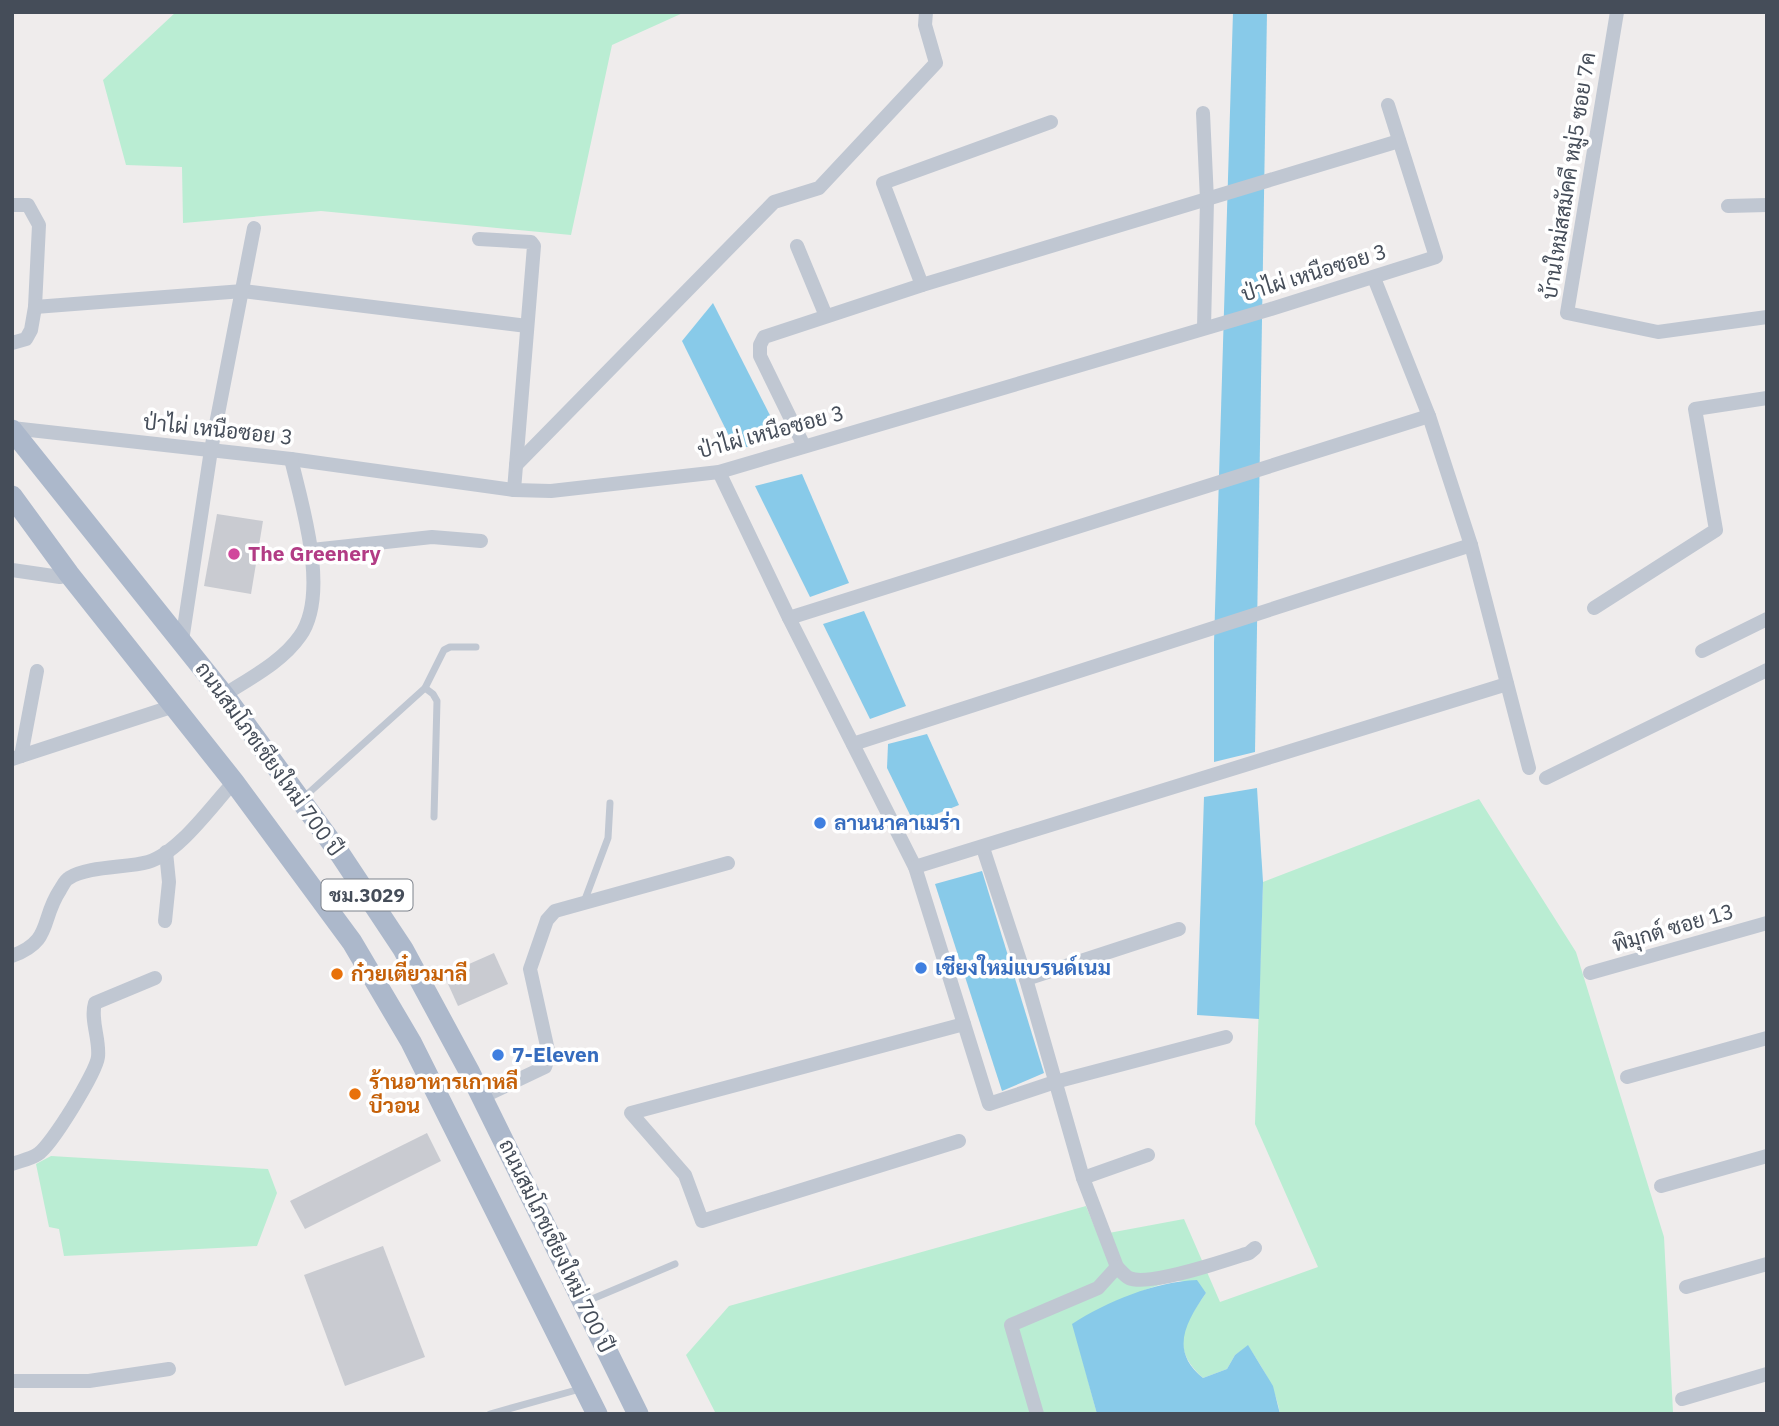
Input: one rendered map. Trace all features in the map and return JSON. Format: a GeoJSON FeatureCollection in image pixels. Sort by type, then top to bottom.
{"type":"FeatureCollection","features":[{"type":"Feature","properties":{"kind":"main road","name":"ถนนสมโภชเชียงใหม่ 700 ปี"},"geometry":{"type":"LineString","coordinates":[[12,429],[224,695],[301,800],[403,949],[482,1097],[638,1414]]}},
{"type":"Feature","properties":{"kind":"main road","name":"ถนนสมโภชเชียงใหม่ 700 ปี"},"geometry":{"type":"LineString","coordinates":[[12,496],[69,574],[234,782],[352,942],[398,1020],[475,1166],[597,1414]]}},
{"type":"Feature","properties":{"kind":"street"},"geometry":{"type":"LineString","coordinates":[[516,465],[774,202],[819,188],[936,63],[925,25],[926,12]]}},
{"type":"Feature","properties":{"kind":"street","name":"บ้านใหม่สสมัคคี หมู่5 ซอย 7ค"},"geometry":{"type":"LineString","coordinates":[[1617,12],[1567,313],[1658,332],[1767,317]]}},
{"type":"Feature","properties":{"kind":"street"},"geometry":{"type":"LineString","coordinates":[[804,446],[760,356],[760,345],[764,337],[922,285],[1399,141],[1388,105]]}},
{"type":"Feature","properties":{"kind":"street"},"geometry":{"type":"LineString","coordinates":[[1203,113],[1207,201],[1204,328]]}},
{"type":"Feature","properties":{"kind":"street"},"geometry":{"type":"LineString","coordinates":[[922,285],[883,183],[1051,122]]}},
{"type":"Feature","properties":{"kind":"street","name":"ป่าไผ่ เหนือซอย 3"},"geometry":{"type":"LineString","coordinates":[[12,429],[291,458],[514,490],[551,491],[719,472],[1271,309],[1436,257],[1399,141]]}},
{"type":"Feature","properties":{"kind":"street"},"geometry":{"type":"LineString","coordinates":[[12,205],[28,205],[39,225],[35,307],[31,330],[26,339],[12,342]]}},
{"type":"Feature","properties":{"kind":"street"},"geometry":{"type":"LineString","coordinates":[[1728,206],[1767,205]]}},
{"type":"Feature","properties":{"kind":"street"},"geometry":{"type":"LineString","coordinates":[[182,641],[212,450],[254,228]]}},
{"type":"Feature","properties":{"kind":"street"},"geometry":{"type":"LineString","coordinates":[[479,239],[531,242],[534,246],[514,490]]}},
{"type":"Feature","properties":{"kind":"street"},"geometry":{"type":"LineString","coordinates":[[797,246],[827,316]]}},
{"type":"Feature","properties":{"kind":"street"},"geometry":{"type":"LineString","coordinates":[[1374,278],[1429,416],[1471,545],[1529,768]]}},
{"type":"Feature","properties":{"kind":"street"},"geometry":{"type":"LineString","coordinates":[[35,307],[243,291],[527,326]]}},
{"type":"Feature","properties":{"kind":"street"},"geometry":{"type":"LineString","coordinates":[[1594,608],[1716,530],[1695,409],[1767,397]]}},
{"type":"Feature","properties":{"kind":"street"},"geometry":{"type":"LineString","coordinates":[[789,618],[1429,416]]}},
{"type":"Feature","properties":{"kind":"street"},"geometry":{"type":"LineString","coordinates":[[224,695],[277,660],[301,635],[311,606],[312,550],[291,458]]}},
{"type":"Feature","properties":{"kind":"street"},"geometry":{"type":"LineString","coordinates":[[719,472],[789,618],[915,867],[989,1104],[1055,1082],[1226,1037]]}},
{"type":"Feature","properties":{"kind":"street"},"geometry":{"type":"LineString","coordinates":[[312,550],[432,537],[481,541]]}},
{"type":"Feature","properties":{"kind":"street"},"geometry":{"type":"LineString","coordinates":[[853,744],[1471,545]]}},
{"type":"Feature","properties":{"kind":"street"},"geometry":{"type":"LineString","coordinates":[[12,570],[60,577],[69,574]]}},
{"type":"Feature","properties":{"kind":"street"},"geometry":{"type":"LineString","coordinates":[[1702,651],[1767,619]]}},
{"type":"Feature","properties":{"kind":"street"},"geometry":{"type":"LineString","coordinates":[[1546,778],[1767,670]]}},
{"type":"Feature","properties":{"kind":"street"},"geometry":{"type":"LineString","coordinates":[[17,758],[37,671]]}},
{"type":"Feature","properties":{"kind":"street"},"geometry":{"type":"LineString","coordinates":[[915,867],[1507,684]]}},
{"type":"Feature","properties":{"kind":"street"},"geometry":{"type":"LineString","coordinates":[[17,758],[174,706]]}},
{"type":"Feature","properties":{"kind":"street"},"geometry":{"type":"LineString","coordinates":[[12,956],[22,953],[42,937],[51,903],[68,878],[96,870],[150,862],[174,848],[234,782]]}},
{"type":"Feature","properties":{"kind":"street"},"geometry":{"type":"LineString","coordinates":[[983,848],[1026,979],[1083,1178],[1117,1267],[1128,1278],[1138,1280],[1197,1270],[1248,1253],[1255,1248]]}},
{"type":"Feature","properties":{"kind":"street"},"geometry":{"type":"LineString","coordinates":[[165,920],[169,882],[166,852]]}},
{"type":"Feature","properties":{"kind":"street"},"geometry":{"type":"LineString","coordinates":[[482,1097],[545,1067],[548,1063],[530,969],[547,920],[555,911],[728,863]]}},
{"type":"Feature","properties":{"kind":"street","name":"พิมุกต์ ซอย 13"},"geometry":{"type":"LineString","coordinates":[[1590,973],[1767,923]]}},
{"type":"Feature","properties":{"kind":"street"},"geometry":{"type":"LineString","coordinates":[[1026,979],[1179,929]]}},
{"type":"Feature","properties":{"kind":"street"},"geometry":{"type":"LineString","coordinates":[[12,1164],[37,1155],[53,1139],[98,1062],[99,1042],[93,1010],[95,1003],[155,978]]}},
{"type":"Feature","properties":{"kind":"street"},"geometry":{"type":"LineString","coordinates":[[960,1141],[702,1221],[685,1175],[631,1113],[964,1024]]}},
{"type":"Feature","properties":{"kind":"street"},"geometry":{"type":"LineString","coordinates":[[1627,1077],[1767,1038]]}},
{"type":"Feature","properties":{"kind":"street"},"geometry":{"type":"LineString","coordinates":[[1083,1178],[1149,1156]]}},
{"type":"Feature","properties":{"kind":"street"},"geometry":{"type":"LineString","coordinates":[[1661,1186],[1767,1156]]}},
{"type":"Feature","properties":{"kind":"street"},"geometry":{"type":"LineString","coordinates":[[1686,1287],[1767,1264]]}},
{"type":"Feature","properties":{"kind":"street"},"geometry":{"type":"LineString","coordinates":[[1037,1414],[1011,1325],[1098,1288],[1117,1267]]}},
{"type":"Feature","properties":{"kind":"street"},"geometry":{"type":"LineString","coordinates":[[12,1381],[89,1381],[170,1369]]}},
{"type":"Feature","properties":{"kind":"street"},"geometry":{"type":"LineString","coordinates":[[1682,1399],[1767,1374]]}},
{"type":"Feature","properties":{"kind":"lane"},"geometry":{"type":"LineString","coordinates":[[301,800],[425,688],[444,650],[476,647]]}},
{"type":"Feature","properties":{"kind":"lane"},"geometry":{"type":"LineString","coordinates":[[425,688],[437,701],[434,817]]}},
{"type":"Feature","properties":{"kind":"lane"},"geometry":{"type":"LineString","coordinates":[[583,903],[608,838],[610,803]]}},
{"type":"Feature","properties":{"kind":"lane"},"geometry":{"type":"LineString","coordinates":[[584,1303],[675,1264]]}},
{"type":"Feature","properties":{"kind":"lane"},"geometry":{"type":"LineString","coordinates":[[490,1414],[584,1388]]}},
{"type":"Feature","properties":{"kind":"green space"},"geometry":{"type":"Polygon","coordinates":[[[176,12],[685,12],[612,45],[571,235],[321,211],[183,223],[182,167],[126,165],[103,80],[176,12]]]}},
{"type":"Feature","properties":{"kind":"green space"},"geometry":{"type":"Polygon","coordinates":[[[1479,799],[1576,952],[1664,1237],[1673,1412],[1280,1414],[1272,1387],[1248,1346],[1235,1355],[1227,1369],[1203,1378],[1192,1367],[1183,1346],[1184,1336],[1191,1315],[1206,1293],[1181,1281],[1158,1285],[1073,1324],[1097,1414],[716,1414],[686,1355],[729,1306],[1086,1206],[1098,1235],[1184,1219],[1220,1302],[1318,1267],[1255,1124],[1263,882],[1479,799]]]}},
{"type":"Feature","properties":{"kind":"green space"},"geometry":{"type":"Polygon","coordinates":[[[51,1156],[268,1169],[277,1193],[257,1246],[64,1256],[59,1229],[49,1227],[36,1164],[51,1156]]]}},
{"type":"Feature","properties":{"kind":"water"},"geometry":{"type":"Polygon","coordinates":[[[1233,12],[1267,12],[1255,752],[1214,762],[1214,643],[1233,12]]]}},
{"type":"Feature","properties":{"kind":"water"},"geometry":{"type":"Polygon","coordinates":[[[713,303],[781,437],[736,450],[682,341],[713,303]]]}},
{"type":"Feature","properties":{"kind":"water"},"geometry":{"type":"Polygon","coordinates":[[[802,474],[849,583],[810,597],[755,486],[802,474]]]}},
{"type":"Feature","properties":{"kind":"water"},"geometry":{"type":"Polygon","coordinates":[[[864,611],[906,706],[870,719],[823,624],[864,611]]]}},
{"type":"Feature","properties":{"kind":"water"},"geometry":{"type":"Polygon","coordinates":[[[927,734],[959,805],[914,823],[887,768],[888,744],[927,734]]]}},
{"type":"Feature","properties":{"kind":"water"},"geometry":{"type":"Polygon","coordinates":[[[1257,788],[1263,882],[1259,1019],[1197,1015],[1204,797],[1257,788]]]}},
{"type":"Feature","properties":{"kind":"water"},"geometry":{"type":"Polygon","coordinates":[[[982,871],[1044,1073],[1002,1091],[935,884],[982,871]]]}},
{"type":"Feature","properties":{"kind":"water"},"geometry":{"type":"Polygon","coordinates":[[[1197,1280],[1206,1293],[1187,1326],[1184,1336],[1186,1357],[1203,1378],[1227,1369],[1235,1355],[1248,1345],[1273,1386],[1280,1414],[1097,1414],[1072,1324],[1132,1294],[1164,1284],[1197,1280]]]}},
{"type":"Feature","properties":{"kind":"building","name":"The Greenery"},"geometry":{"type":"Polygon","coordinates":[[[217,514],[263,521],[251,594],[204,586],[217,514]]]}},
{"type":"Feature","properties":{"kind":"building"},"geometry":{"type":"Polygon","coordinates":[[[494,953],[508,984],[458,1006],[444,975],[494,953]]]}},
{"type":"Feature","properties":{"kind":"building"},"geometry":{"type":"Polygon","coordinates":[[[427,1133],[441,1161],[305,1229],[290,1201],[427,1133]]]}},
{"type":"Feature","properties":{"kind":"building"},"geometry":{"type":"Polygon","coordinates":[[[383,1246],[425,1357],[345,1386],[304,1275],[383,1246]]]}},
{"type":"Feature","properties":{"kind":"place","name":"The Greenery"},"geometry":{"type":"Point","coordinates":[234,554]}},
{"type":"Feature","properties":{"kind":"place","name":"ลานนาคาเมร่า"},"geometry":{"type":"Point","coordinates":[820,823]}},
{"type":"Feature","properties":{"kind":"place","name":"เชียงใหม่แบรนด์เนม"},"geometry":{"type":"Point","coordinates":[921,968]}},
{"type":"Feature","properties":{"kind":"place","name":"ก๋วยเตี๋ยวมาลี"},"geometry":{"type":"Point","coordinates":[337,974]}},
{"type":"Feature","properties":{"kind":"place","name":"7-Eleven"},"geometry":{"type":"Point","coordinates":[498,1055]}},
{"type":"Feature","properties":{"kind":"place","name":"ร้านอาหารเกาหลี บีวอน"},"geometry":{"type":"Point","coordinates":[355,1094]}}]}
